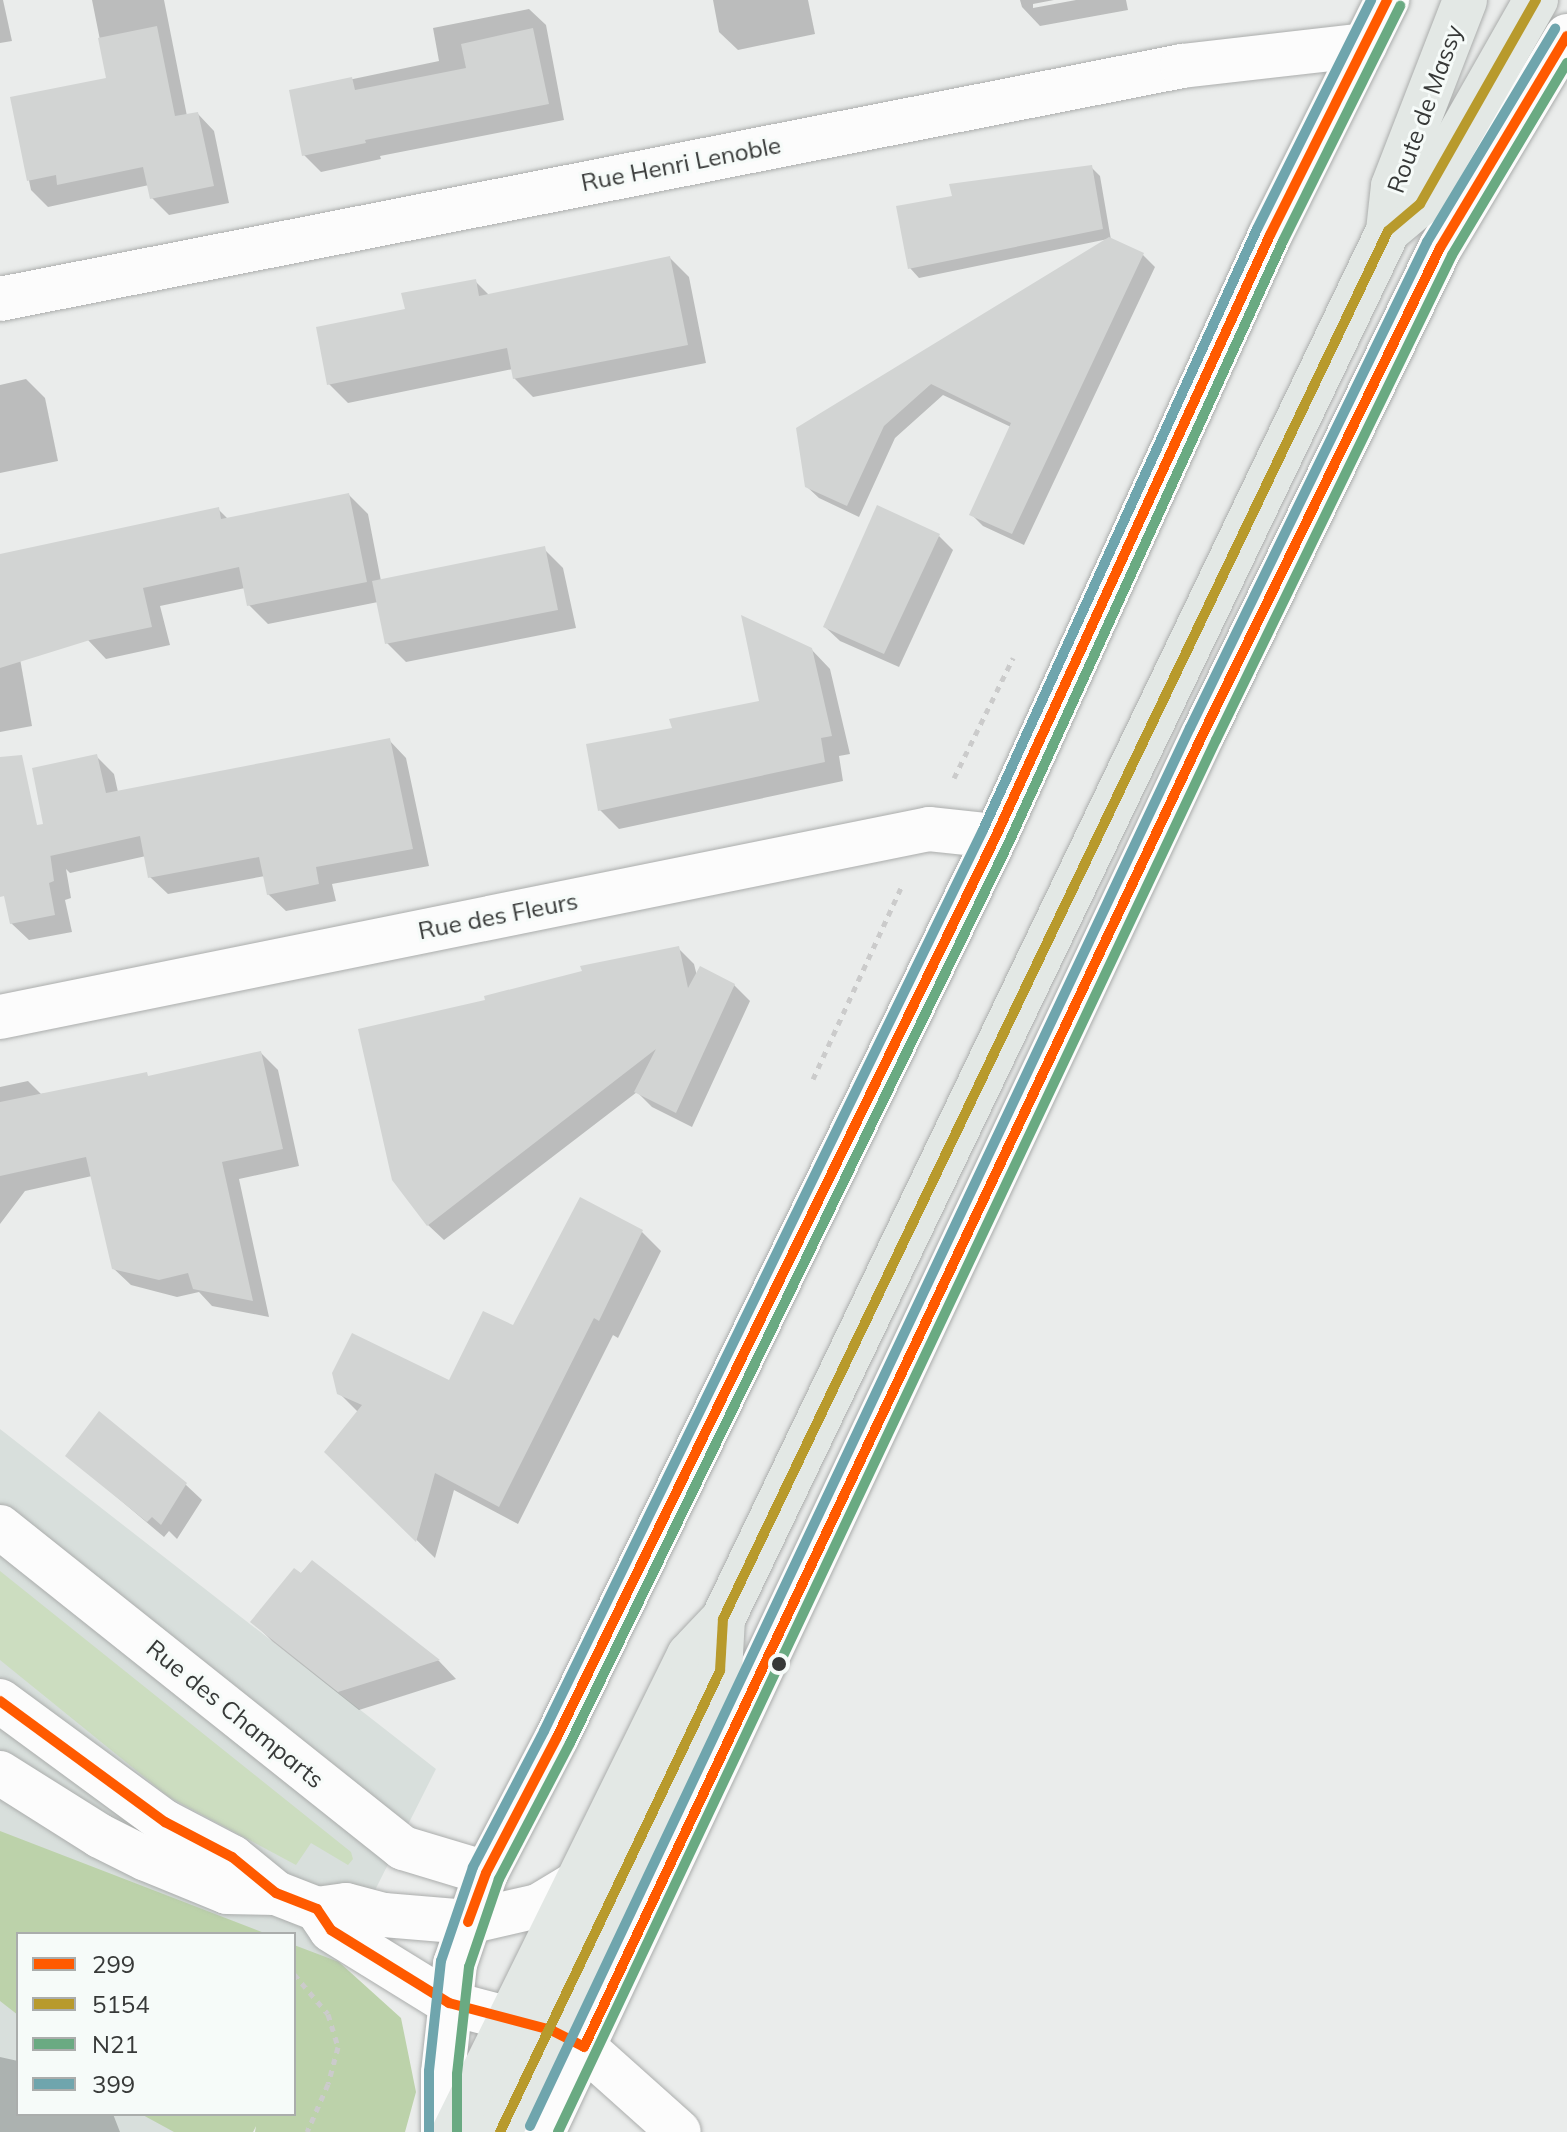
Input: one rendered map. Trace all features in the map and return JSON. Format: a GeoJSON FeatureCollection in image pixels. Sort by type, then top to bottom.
{"type":"FeatureCollection","features":[{"type":"Feature","properties":{"kind":"main road","name":"Route de Massy"},"geometry":{"type":"LineString","coordinates":[[1388,231],[1393,186],[1465,0]]}},
{"type":"Feature","properties":{"kind":"main road","name":"Route de Massy"},"geometry":{"type":"LineString","coordinates":[[1388,231],[1420,204],[1536,0]]}},
{"type":"Feature","properties":{"kind":"main road"},"geometry":{"type":"LineString","coordinates":[[454,2132],[549,2032],[578,1882],[689,1655],[723,1619],[1388,231]]}},
{"type":"Feature","properties":{"kind":"main road"},"geometry":{"type":"LineString","coordinates":[[500,2132],[720,1671],[723,1619]]}},
{"type":"Feature","properties":{"kind":"street"},"geometry":{"type":"LineString","coordinates":[[443,2132],[449,2003],[468,1922],[486,1873],[564,1723],[996,836],[1270,235],[1387,0]]}},
{"type":"Feature","properties":{"kind":"street"},"geometry":{"type":"LineString","coordinates":[[543,2132],[549,2032],[1189,762],[1440,248],[1567,36]]}},
{"type":"Feature","properties":{"kind":"street","name":"Rue Henri Lenoble"},"geometry":{"type":"LineString","coordinates":[[0,299],[1182,66],[1365,45]]}},
{"type":"Feature","properties":{"kind":"street","name":"Rue des Fleurs"},"geometry":{"type":"LineString","coordinates":[[0,1017],[929,829],[996,836]]}},
{"type":"Feature","properties":{"kind":"street","name":"Rue des Champarts"},"geometry":{"type":"LineString","coordinates":[[0,1527],[403,1848],[486,1873]]}},
{"type":"Feature","properties":{"kind":"street"},"geometry":{"type":"LineString","coordinates":[[0,1701],[165,1822],[232,1857],[276,1893],[317,1909],[346,1905],[384,1915],[468,1922],[538,1906],[578,1882]]}},
{"type":"Feature","properties":{"kind":"street"},"geometry":{"type":"LineString","coordinates":[[0,1773],[100,1836],[146,1859],[227,1892],[276,1893]]}},
{"type":"Feature","properties":{"kind":"street"},"geometry":{"type":"LineString","coordinates":[[317,1909],[331,1930],[449,2003],[549,2032],[679,2132]]}},
{"type":"Feature","properties":{"kind":"path"},"geometry":{"type":"LineString","coordinates":[[296,1976],[328,2014],[338,2047],[328,2084],[307,2132]]}},
{"type":"Feature","properties":{"kind":"shaded area"},"geometry":{"type":"Polygon","coordinates":[[[0,1429],[436,1769],[296,2047],[296,1932],[16,1932],[16,2116],[261,2116],[253,2132],[0,2132],[0,1429]]]}},
{"type":"Feature","properties":{"kind":"green space"},"geometry":{"type":"Polygon","coordinates":[[[0,1571],[351,1852],[353,1859],[348,1865],[311,1843],[296,1865],[169,1797],[0,1660],[0,1571]]]}},
{"type":"Feature","properties":{"kind":"green space"},"geometry":{"type":"Polygon","coordinates":[[[0,1831],[262,1932],[16,1932],[16,2013],[0,2001],[0,1831]]]}},
{"type":"Feature","properties":{"kind":"green space"},"geometry":{"type":"Polygon","coordinates":[[[296,1946],[339,1962],[401,2018],[416,2092],[405,2132],[255,2132],[256,2126],[253,2132],[174,2132],[145,2116],[296,2116],[296,1946]]]}},
{"type":"Feature","properties":{"kind":"building"},"geometry":{"type":"Polygon","coordinates":[[[157,26],[175,116],[198,112],[214,186],[150,199],[143,167],[57,185],[56,175],[27,181],[10,97],[106,78],[98,38],[157,26]]]}},
{"type":"Feature","properties":{"kind":"building"},"geometry":{"type":"Polygon","coordinates":[[[533,28],[549,104],[365,140],[366,143],[302,156],[289,90],[352,77],[355,90],[466,68],[461,44],[533,28]]]}},
{"type":"Feature","properties":{"kind":"building"},"geometry":{"type":"Polygon","coordinates":[[[1092,165],[1103,229],[908,269],[896,206],[952,196],[949,184],[1092,165]]]}},
{"type":"Feature","properties":{"kind":"building"},"geometry":{"type":"Polygon","coordinates":[[[1109,237],[1144,253],[1012,534],[969,515],[1011,423],[931,384],[884,426],[847,506],[805,487],[796,428],[1109,237]]]}},
{"type":"Feature","properties":{"kind":"building"},"geometry":{"type":"Polygon","coordinates":[[[670,256],[688,345],[513,379],[507,348],[327,385],[316,327],[405,309],[401,293],[476,279],[479,296],[670,256]]]}},
{"type":"Feature","properties":{"kind":"building"},"geometry":{"type":"Polygon","coordinates":[[[349,493],[367,582],[247,606],[239,567],[143,588],[152,627],[90,640],[0,668],[0,554],[219,507],[221,519],[349,493]]]}},
{"type":"Feature","properties":{"kind":"building"},"geometry":{"type":"Polygon","coordinates":[[[877,505],[940,534],[884,654],[823,627],[877,505]]]}},
{"type":"Feature","properties":{"kind":"building"},"geometry":{"type":"Polygon","coordinates":[[[545,546],[558,610],[385,644],[372,581],[545,546]]]}},
{"type":"Feature","properties":{"kind":"building"},"geometry":{"type":"Polygon","coordinates":[[[741,615],[812,648],[832,736],[821,738],[825,762],[598,811],[586,744],[672,728],[669,719],[759,701],[741,615]]]}},
{"type":"Feature","properties":{"kind":"building"},"geometry":{"type":"Polygon","coordinates":[[[390,738],[413,849],[316,867],[319,884],[267,895],[259,857],[148,878],[140,836],[50,856],[54,881],[49,883],[55,915],[10,924],[4,896],[0,897],[0,757],[22,755],[37,825],[43,824],[32,768],[97,754],[106,793],[390,738]]]}},
{"type":"Feature","properties":{"kind":"building"},"geometry":{"type":"Polygon","coordinates":[[[679,946],[688,988],[700,966],[735,984],[676,1113],[634,1092],[656,1049],[427,1226],[392,1180],[358,1029],[485,1000],[484,996],[582,971],[580,966],[679,946]]]}},
{"type":"Feature","properties":{"kind":"building"},"geometry":{"type":"Polygon","coordinates":[[[261,1051],[283,1149],[222,1162],[253,1301],[193,1289],[188,1273],[159,1280],[112,1269],[86,1157],[0,1176],[0,1102],[147,1072],[148,1076],[261,1051]]]}},
{"type":"Feature","properties":{"kind":"building"},"geometry":{"type":"Polygon","coordinates":[[[580,1197],[643,1230],[599,1321],[594,1318],[499,1507],[435,1473],[416,1542],[324,1452],[362,1405],[337,1394],[332,1373],[352,1333],[449,1380],[483,1311],[513,1325],[580,1197]]]}},
{"type":"Feature","properties":{"kind":"building"},"geometry":{"type":"Polygon","coordinates":[[[99,1411],[187,1483],[161,1525],[152,1517],[147,1522],[65,1456],[99,1411]]]}},
{"type":"Feature","properties":{"kind":"building"},"geometry":{"type":"Polygon","coordinates":[[[312,1560],[440,1660],[338,1692],[250,1622],[294,1568],[301,1573],[312,1560]]]}},
{"type":"Feature","properties":{"kind":"transit line","name":"399"},"geometry":{"type":"LineString","coordinates":[[429,2132],[429,2071],[441,1961],[473,1867],[544,1731],[983,830],[1257,229],[1371,0]]}},
{"type":"Feature","properties":{"kind":"transit line","name":"299"},"geometry":{"type":"LineString","coordinates":[[468,1922],[486,1873],[557,1737],[996,836],[1270,235],[1387,0]]}},
{"type":"Feature","properties":{"kind":"transit line","name":"5154"},"geometry":{"type":"LineString","coordinates":[[500,2132],[720,1671],[723,1619],[1388,231],[1420,204],[1536,0]]}},
{"type":"Feature","properties":{"kind":"transit line","name":"N21"},"geometry":{"type":"LineString","coordinates":[[457,2132],[457,2074],[469,1967],[499,1879],[570,1743],[1009,842],[1283,241],[1400,6]]}},
{"type":"Feature","properties":{"kind":"transit line","name":"399"},"geometry":{"type":"LineString","coordinates":[[530,2126],[1190,728],[1427,242],[1555,29]]}},
{"type":"Feature","properties":{"kind":"transit line","name":"299"},"geometry":{"type":"LineString","coordinates":[[584,2047],[1203,734],[1440,248],[1567,36]]}},
{"type":"Feature","properties":{"kind":"transit line","name":"N21"},"geometry":{"type":"LineString","coordinates":[[558,2132],[1216,740],[1452,255],[1567,63]]}},
{"type":"Feature","properties":{"kind":"transit line","name":"299"},"geometry":{"type":"LineString","coordinates":[[0,1701],[165,1822],[232,1857],[276,1893],[317,1909],[331,1930],[449,2003],[551,2030],[584,2047]]}}]}
